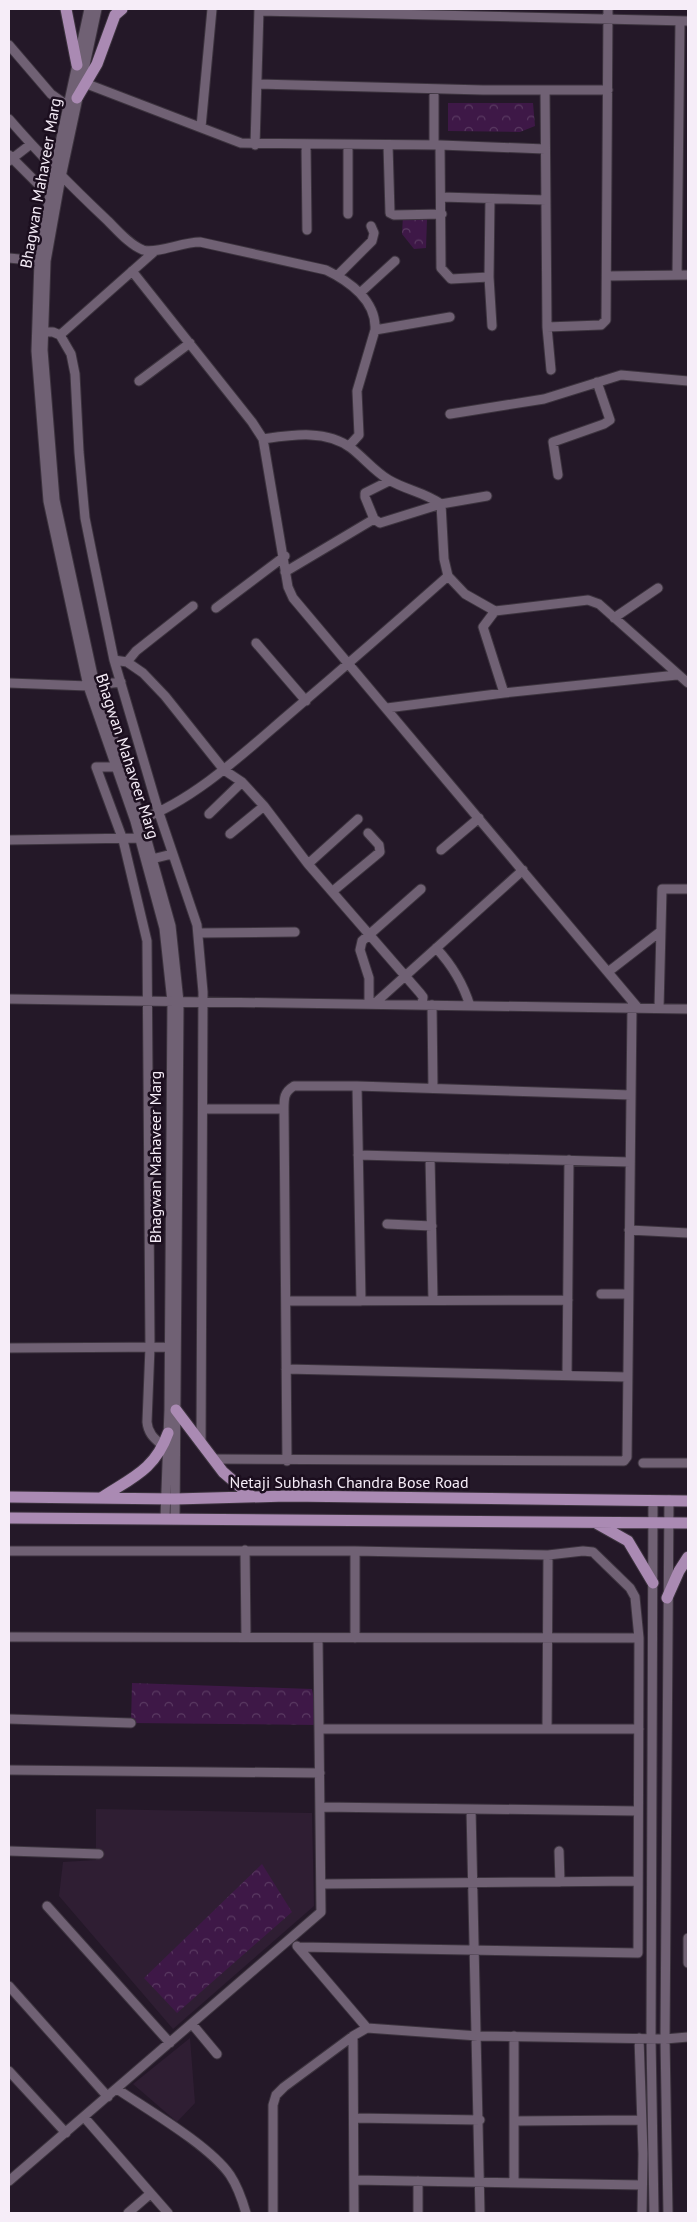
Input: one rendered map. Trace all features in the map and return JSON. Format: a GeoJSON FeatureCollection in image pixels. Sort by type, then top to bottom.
{"type":"FeatureCollection","features":[{"type":"Feature","properties":{"kind":"main road"},"geometry":{"type":"LineString","coordinates":[[66,9],[78,65]]}},
{"type":"Feature","properties":{"kind":"main road"},"geometry":{"type":"LineString","coordinates":[[73,102],[87,84],[115,14],[122,9]]}},
{"type":"Feature","properties":{"kind":"main road"},"geometry":{"type":"LineString","coordinates":[[176,1410],[232,1481],[252,1497]]}},
{"type":"Feature","properties":{"kind":"main road"},"geometry":{"type":"LineString","coordinates":[[101,1498],[150,1465],[163,1446],[168,1433]]}},
{"type":"Feature","properties":{"kind":"main road","name":"Netaji Subhash Chandra Bose Road"},"geometry":{"type":"LineString","coordinates":[[9,1497],[688,1501]]}},
{"type":"Feature","properties":{"kind":"main road"},"geometry":{"type":"LineString","coordinates":[[70,1518],[72,1498]]}},
{"type":"Feature","properties":{"kind":"main road"},"geometry":{"type":"LineString","coordinates":[[9,1518],[688,1523]]}},
{"type":"Feature","properties":{"kind":"main road"},"geometry":{"type":"LineString","coordinates":[[595,1522],[628,1541],[653,1584]]}},
{"type":"Feature","properties":{"kind":"main road"},"geometry":{"type":"LineString","coordinates":[[667,1598],[679,1571],[688,1557]]}},
{"type":"Feature","properties":{"kind":"street","name":"Bhagwan Mahaveer Marg"},"geometry":{"type":"LineString","coordinates":[[73,102],[78,65],[90,9]]}},
{"type":"Feature","properties":{"kind":"street","name":"Bhagwan Mahaveer Marg"},"geometry":{"type":"LineString","coordinates":[[40,332],[46,262],[58,174],[73,102],[97,9]]}},
{"type":"Feature","properties":{"kind":"street"},"geometry":{"type":"LineString","coordinates":[[201,127],[212,9]]}},
{"type":"Feature","properties":{"kind":"street"},"geometry":{"type":"LineString","coordinates":[[255,145],[259,10],[608,14],[684,21],[684,126],[677,275]]}},
{"type":"Feature","properties":{"kind":"street"},"geometry":{"type":"LineString","coordinates":[[547,327],[604,324],[607,317],[608,14]]}},
{"type":"Feature","properties":{"kind":"street"},"geometry":{"type":"LineString","coordinates":[[9,46],[51,94],[73,102]]}},
{"type":"Feature","properties":{"kind":"street"},"geometry":{"type":"LineString","coordinates":[[87,84],[241,143],[255,145],[437,145],[545,149]]}},
{"type":"Feature","properties":{"kind":"street"},"geometry":{"type":"LineString","coordinates":[[258,84],[434,89],[608,90]]}},
{"type":"Feature","properties":{"kind":"street"},"geometry":{"type":"LineString","coordinates":[[434,89],[442,197],[441,268],[451,279],[489,277]]}},
{"type":"Feature","properties":{"kind":"street"},"geometry":{"type":"LineString","coordinates":[[545,90],[547,327],[551,370]]}},
{"type":"Feature","properties":{"kind":"street"},"geometry":{"type":"LineString","coordinates":[[9,119],[58,174],[129,241],[143,250],[155,251],[185,242],[200,242],[326,270],[338,276],[360,294],[375,321],[375,330],[356,391],[359,435],[349,446]]}},
{"type":"Feature","properties":{"kind":"street"},"geometry":{"type":"LineString","coordinates":[[31,144],[10,158],[42,188],[50,192]]}},
{"type":"Feature","properties":{"kind":"street"},"geometry":{"type":"LineString","coordinates":[[348,144],[348,214]]}},
{"type":"Feature","properties":{"kind":"street"},"geometry":{"type":"LineString","coordinates":[[306,145],[306,230]]}},
{"type":"Feature","properties":{"kind":"street"},"geometry":{"type":"LineString","coordinates":[[388,145],[390,213],[394,215],[442,214]]}},
{"type":"Feature","properties":{"kind":"street","name":"Bhagwan Mahaveer Marg"},"geometry":{"type":"LineString","coordinates":[[58,174],[50,192],[39,261],[40,332],[55,500],[92,686],[115,767],[139,838],[164,928],[175,1002],[168,1433],[171,1499]]}},
{"type":"Feature","properties":{"kind":"street"},"geometry":{"type":"LineString","coordinates":[[442,197],[546,200]]}},
{"type":"Feature","properties":{"kind":"street"},"geometry":{"type":"LineString","coordinates":[[490,199],[489,277],[492,326]]}},
{"type":"Feature","properties":{"kind":"street"},"geometry":{"type":"LineString","coordinates":[[338,276],[372,241],[374,233],[371,226]]}},
{"type":"Feature","properties":{"kind":"street"},"geometry":{"type":"LineString","coordinates":[[60,335],[155,251]]}},
{"type":"Feature","properties":{"kind":"street"},"geometry":{"type":"LineString","coordinates":[[9,258],[39,261]]}},
{"type":"Feature","properties":{"kind":"street"},"geometry":{"type":"LineString","coordinates":[[360,294],[395,261]]}},
{"type":"Feature","properties":{"kind":"street"},"geometry":{"type":"LineString","coordinates":[[132,271],[263,439],[284,556],[285,572],[293,598],[523,870],[608,972],[635,1008],[631,1095],[627,1457],[620,1463],[213,1459]]}},
{"type":"Feature","properties":{"kind":"street"},"geometry":{"type":"LineString","coordinates":[[607,276],[688,275]]}},
{"type":"Feature","properties":{"kind":"street"},"geometry":{"type":"LineString","coordinates":[[375,330],[450,317]]}},
{"type":"Feature","properties":{"kind":"street"},"geometry":{"type":"LineString","coordinates":[[40,332],[53,332],[60,335],[69,346],[74,368],[78,452],[85,518],[114,660],[159,813],[198,933],[203,1002],[202,1443]]}},
{"type":"Feature","properties":{"kind":"street"},"geometry":{"type":"LineString","coordinates":[[139,381],[190,343]]}},
{"type":"Feature","properties":{"kind":"street"},"geometry":{"type":"LineString","coordinates":[[450,414],[544,399],[597,382],[629,375],[688,380]]}},
{"type":"Feature","properties":{"kind":"street"},"geometry":{"type":"LineString","coordinates":[[558,475],[553,442],[604,424],[610,420],[597,382]]}},
{"type":"Feature","properties":{"kind":"street"},"geometry":{"type":"LineString","coordinates":[[263,439],[295,434],[314,435],[349,446],[390,481],[415,490],[441,504]]}},
{"type":"Feature","properties":{"kind":"street"},"geometry":{"type":"LineString","coordinates":[[390,481],[365,493],[374,519],[380,523],[441,504],[487,496]]}},
{"type":"Feature","properties":{"kind":"street"},"geometry":{"type":"LineString","coordinates":[[441,504],[444,560],[448,576],[464,594],[495,611],[588,600],[599,604],[688,684]]}},
{"type":"Feature","properties":{"kind":"street"},"geometry":{"type":"LineString","coordinates":[[285,572],[374,519]]}},
{"type":"Feature","properties":{"kind":"street"},"geometry":{"type":"LineString","coordinates":[[216,608],[284,556]]}},
{"type":"Feature","properties":{"kind":"street"},"geometry":{"type":"LineString","coordinates":[[141,819],[159,813],[224,770],[349,664],[448,576]]}},
{"type":"Feature","properties":{"kind":"street"},"geometry":{"type":"LineString","coordinates":[[614,618],[658,588]]}},
{"type":"Feature","properties":{"kind":"street"},"geometry":{"type":"LineString","coordinates":[[127,662],[138,649],[193,606]]}},
{"type":"Feature","properties":{"kind":"street"},"geometry":{"type":"LineString","coordinates":[[495,611],[483,627],[504,693]]}},
{"type":"Feature","properties":{"kind":"street"},"geometry":{"type":"LineString","coordinates":[[256,643],[306,701]]}},
{"type":"Feature","properties":{"kind":"street"},"geometry":{"type":"LineString","coordinates":[[114,660],[135,665],[165,696],[224,770],[242,782],[264,806],[308,864],[420,993],[423,997],[422,1005]]}},
{"type":"Feature","properties":{"kind":"street"},"geometry":{"type":"LineString","coordinates":[[387,708],[504,693],[677,675]]}},
{"type":"Feature","properties":{"kind":"street"},"geometry":{"type":"LineString","coordinates":[[9,683],[92,686],[121,682]]}},
{"type":"Feature","properties":{"kind":"street","name":"Bhagwan Mahaveer Marg"},"geometry":{"type":"LineString","coordinates":[[92,686],[141,819],[170,926],[175,1002],[176,1410],[170,1518]]}},
{"type":"Feature","properties":{"kind":"street"},"geometry":{"type":"LineString","coordinates":[[115,767],[96,767],[123,840],[147,941],[150,1347],[148,1430],[163,1446]]}},
{"type":"Feature","properties":{"kind":"street"},"geometry":{"type":"LineString","coordinates":[[209,814],[242,782]]}},
{"type":"Feature","properties":{"kind":"street"},"geometry":{"type":"LineString","coordinates":[[230,834],[264,806]]}},
{"type":"Feature","properties":{"kind":"street"},"geometry":{"type":"LineString","coordinates":[[441,850],[479,818]]}},
{"type":"Feature","properties":{"kind":"street"},"geometry":{"type":"LineString","coordinates":[[308,864],[358,819]]}},
{"type":"Feature","properties":{"kind":"street"},"geometry":{"type":"LineString","coordinates":[[333,891],[380,852],[379,845],[368,833]]}},
{"type":"Feature","properties":{"kind":"street"},"geometry":{"type":"LineString","coordinates":[[9,840],[123,840],[139,838]]}},
{"type":"Feature","properties":{"kind":"street"},"geometry":{"type":"LineString","coordinates":[[152,859],[172,854]]}},
{"type":"Feature","properties":{"kind":"street"},"geometry":{"type":"LineString","coordinates":[[371,1004],[523,870]]}},
{"type":"Feature","properties":{"kind":"street"},"geometry":{"type":"LineString","coordinates":[[371,1004],[369,978],[360,950],[362,941],[421,889]]}},
{"type":"Feature","properties":{"kind":"street"},"geometry":{"type":"LineString","coordinates":[[659,1008],[662,889],[688,889]]}},
{"type":"Feature","properties":{"kind":"street"},"geometry":{"type":"LineString","coordinates":[[608,972],[661,931]]}},
{"type":"Feature","properties":{"kind":"street"},"geometry":{"type":"LineString","coordinates":[[198,933],[295,932]]}},
{"type":"Feature","properties":{"kind":"street"},"geometry":{"type":"LineString","coordinates":[[436,948],[448,961],[464,987],[470,1006]]}},
{"type":"Feature","properties":{"kind":"street"},"geometry":{"type":"LineString","coordinates":[[9,999],[688,1009]]}},
{"type":"Feature","properties":{"kind":"street"},"geometry":{"type":"LineString","coordinates":[[432,1005],[433,1088]]}},
{"type":"Feature","properties":{"kind":"street"},"geometry":{"type":"LineString","coordinates":[[287,1461],[285,1095],[294,1086],[357,1086],[631,1095]]}},
{"type":"Feature","properties":{"kind":"street"},"geometry":{"type":"LineString","coordinates":[[357,1086],[361,1301]]}},
{"type":"Feature","properties":{"kind":"street"},"geometry":{"type":"LineString","coordinates":[[203,1110],[284,1109]]}},
{"type":"Feature","properties":{"kind":"street"},"geometry":{"type":"LineString","coordinates":[[358,1155],[630,1162]]}},
{"type":"Feature","properties":{"kind":"street"},"geometry":{"type":"LineString","coordinates":[[430,1157],[433,1300]]}},
{"type":"Feature","properties":{"kind":"street"},"geometry":{"type":"LineString","coordinates":[[567,1375],[569,1160]]}},
{"type":"Feature","properties":{"kind":"street"},"geometry":{"type":"LineString","coordinates":[[387,1224],[432,1226]]}},
{"type":"Feature","properties":{"kind":"street"},"geometry":{"type":"LineString","coordinates":[[629,1230],[688,1233]]}},
{"type":"Feature","properties":{"kind":"street"},"geometry":{"type":"LineString","coordinates":[[601,1294],[628,1294]]}},
{"type":"Feature","properties":{"kind":"street"},"geometry":{"type":"LineString","coordinates":[[286,1301],[568,1300]]}},
{"type":"Feature","properties":{"kind":"street"},"geometry":{"type":"LineString","coordinates":[[9,1348],[169,1347]]}},
{"type":"Feature","properties":{"kind":"street"},"geometry":{"type":"LineString","coordinates":[[286,1369],[628,1377]]}},
{"type":"Feature","properties":{"kind":"street"},"geometry":{"type":"LineString","coordinates":[[643,1462],[688,1463]]}},
{"type":"Feature","properties":{"kind":"street"},"geometry":{"type":"LineString","coordinates":[[653,1500],[651,2039],[654,2213]]}},
{"type":"Feature","properties":{"kind":"street"},"geometry":{"type":"LineString","coordinates":[[668,2213],[665,2039],[667,1523],[669,1500]]}},
{"type":"Feature","properties":{"kind":"street"},"geometry":{"type":"LineString","coordinates":[[9,1551],[245,1550],[548,1555],[582,1551],[593,1552],[601,1558],[630,1588],[635,1597],[639,1638],[638,1953],[299,1948]]}},
{"type":"Feature","properties":{"kind":"street"},"geometry":{"type":"LineString","coordinates":[[245,1550],[246,1637]]}},
{"type":"Feature","properties":{"kind":"street"},"geometry":{"type":"LineString","coordinates":[[355,1551],[355,1638]]}},
{"type":"Feature","properties":{"kind":"street"},"geometry":{"type":"LineString","coordinates":[[547,1729],[550,1638],[548,1555]]}},
{"type":"Feature","properties":{"kind":"street"},"geometry":{"type":"LineString","coordinates":[[9,1637],[639,1638]]}},
{"type":"Feature","properties":{"kind":"street"},"geometry":{"type":"LineString","coordinates":[[9,2181],[321,1912],[318,1638]]}},
{"type":"Feature","properties":{"kind":"street"},"geometry":{"type":"LineString","coordinates":[[9,1719],[131,1723]]}},
{"type":"Feature","properties":{"kind":"street"},"geometry":{"type":"LineString","coordinates":[[319,1729],[639,1729]]}},
{"type":"Feature","properties":{"kind":"street"},"geometry":{"type":"LineString","coordinates":[[9,1770],[320,1773]]}},
{"type":"Feature","properties":{"kind":"street"},"geometry":{"type":"LineString","coordinates":[[320,1807],[638,1811]]}},
{"type":"Feature","properties":{"kind":"street"},"geometry":{"type":"LineString","coordinates":[[471,1809],[473,1951],[480,2120],[480,2213]]}},
{"type":"Feature","properties":{"kind":"street"},"geometry":{"type":"LineString","coordinates":[[9,1851],[99,1854]]}},
{"type":"Feature","properties":{"kind":"street"},"geometry":{"type":"LineString","coordinates":[[560,1851],[560,1882]]}},
{"type":"Feature","properties":{"kind":"street"},"geometry":{"type":"LineString","coordinates":[[321,1884],[638,1881]]}},
{"type":"Feature","properties":{"kind":"street"},"geometry":{"type":"LineString","coordinates":[[47,1906],[170,2043]]}},
{"type":"Feature","properties":{"kind":"street"},"geometry":{"type":"LineString","coordinates":[[291,1938],[367,2028]]}},
{"type":"Feature","properties":{"kind":"street"},"geometry":{"type":"LineString","coordinates":[[688,1938],[688,1963]]}},
{"type":"Feature","properties":{"kind":"street"},"geometry":{"type":"LineString","coordinates":[[9,1986],[108,2097]]}},
{"type":"Feature","properties":{"kind":"street"},"geometry":{"type":"LineString","coordinates":[[192,2024],[217,2054]]}},
{"type":"Feature","properties":{"kind":"street"},"geometry":{"type":"LineString","coordinates":[[273,2213],[273,2105],[276,2095],[353,2036],[367,2028],[478,2036],[651,2039],[688,2037]]}},
{"type":"Feature","properties":{"kind":"street"},"geometry":{"type":"LineString","coordinates":[[353,2036],[354,2213]]}},
{"type":"Feature","properties":{"kind":"street"},"geometry":{"type":"LineString","coordinates":[[514,2036],[514,2183]]}},
{"type":"Feature","properties":{"kind":"street"},"geometry":{"type":"LineString","coordinates":[[639,2038],[642,2213]]}},
{"type":"Feature","properties":{"kind":"street"},"geometry":{"type":"LineString","coordinates":[[9,2071],[66,2133]]}},
{"type":"Feature","properties":{"kind":"street"},"geometry":{"type":"LineString","coordinates":[[117,2089],[214,2157],[229,2173],[240,2191],[246,2213]]}},
{"type":"Feature","properties":{"kind":"street"},"geometry":{"type":"LineString","coordinates":[[84,2117],[168,2213]]}},
{"type":"Feature","properties":{"kind":"street"},"geometry":{"type":"LineString","coordinates":[[354,2118],[480,2120]]}},
{"type":"Feature","properties":{"kind":"street"},"geometry":{"type":"LineString","coordinates":[[514,2121],[641,2120]]}},
{"type":"Feature","properties":{"kind":"street"},"geometry":{"type":"LineString","coordinates":[[354,2180],[642,2186]]}},
{"type":"Feature","properties":{"kind":"street"},"geometry":{"type":"LineString","coordinates":[[418,2182],[418,2213]]}},
{"type":"Feature","properties":{"kind":"street"},"geometry":{"type":"LineString","coordinates":[[128,2213],[150,2194]]}},
{"type":"Feature","properties":{"kind":"shaded area"},"geometry":{"type":"Polygon","coordinates":[[[96,1809],[312,1813],[314,1906],[173,2029],[59,1896],[63,1862],[96,1860],[96,1809]]]}},
{"type":"Feature","properties":{"kind":"shaded area"},"geometry":{"type":"Polygon","coordinates":[[[190,2038],[195,2103],[177,2122],[133,2084],[190,2038]]]}},
{"type":"Feature","properties":{"kind":"green space"},"geometry":{"type":"Polygon","coordinates":[[[448,103],[533,103],[535,126],[520,132],[448,131],[448,103]]]}},
{"type":"Feature","properties":{"kind":"green space"},"geometry":{"type":"Polygon","coordinates":[[[403,215],[427,219],[426,248],[414,249],[402,234],[403,215]]]}},
{"type":"Feature","properties":{"kind":"green space"},"geometry":{"type":"Polygon","coordinates":[[[132,1683],[312,1689],[319,1725],[131,1723],[132,1683]]]}},
{"type":"Feature","properties":{"kind":"green space"},"geometry":{"type":"Polygon","coordinates":[[[262,1864],[292,1912],[177,2013],[144,1978],[262,1864]]]}}]}
